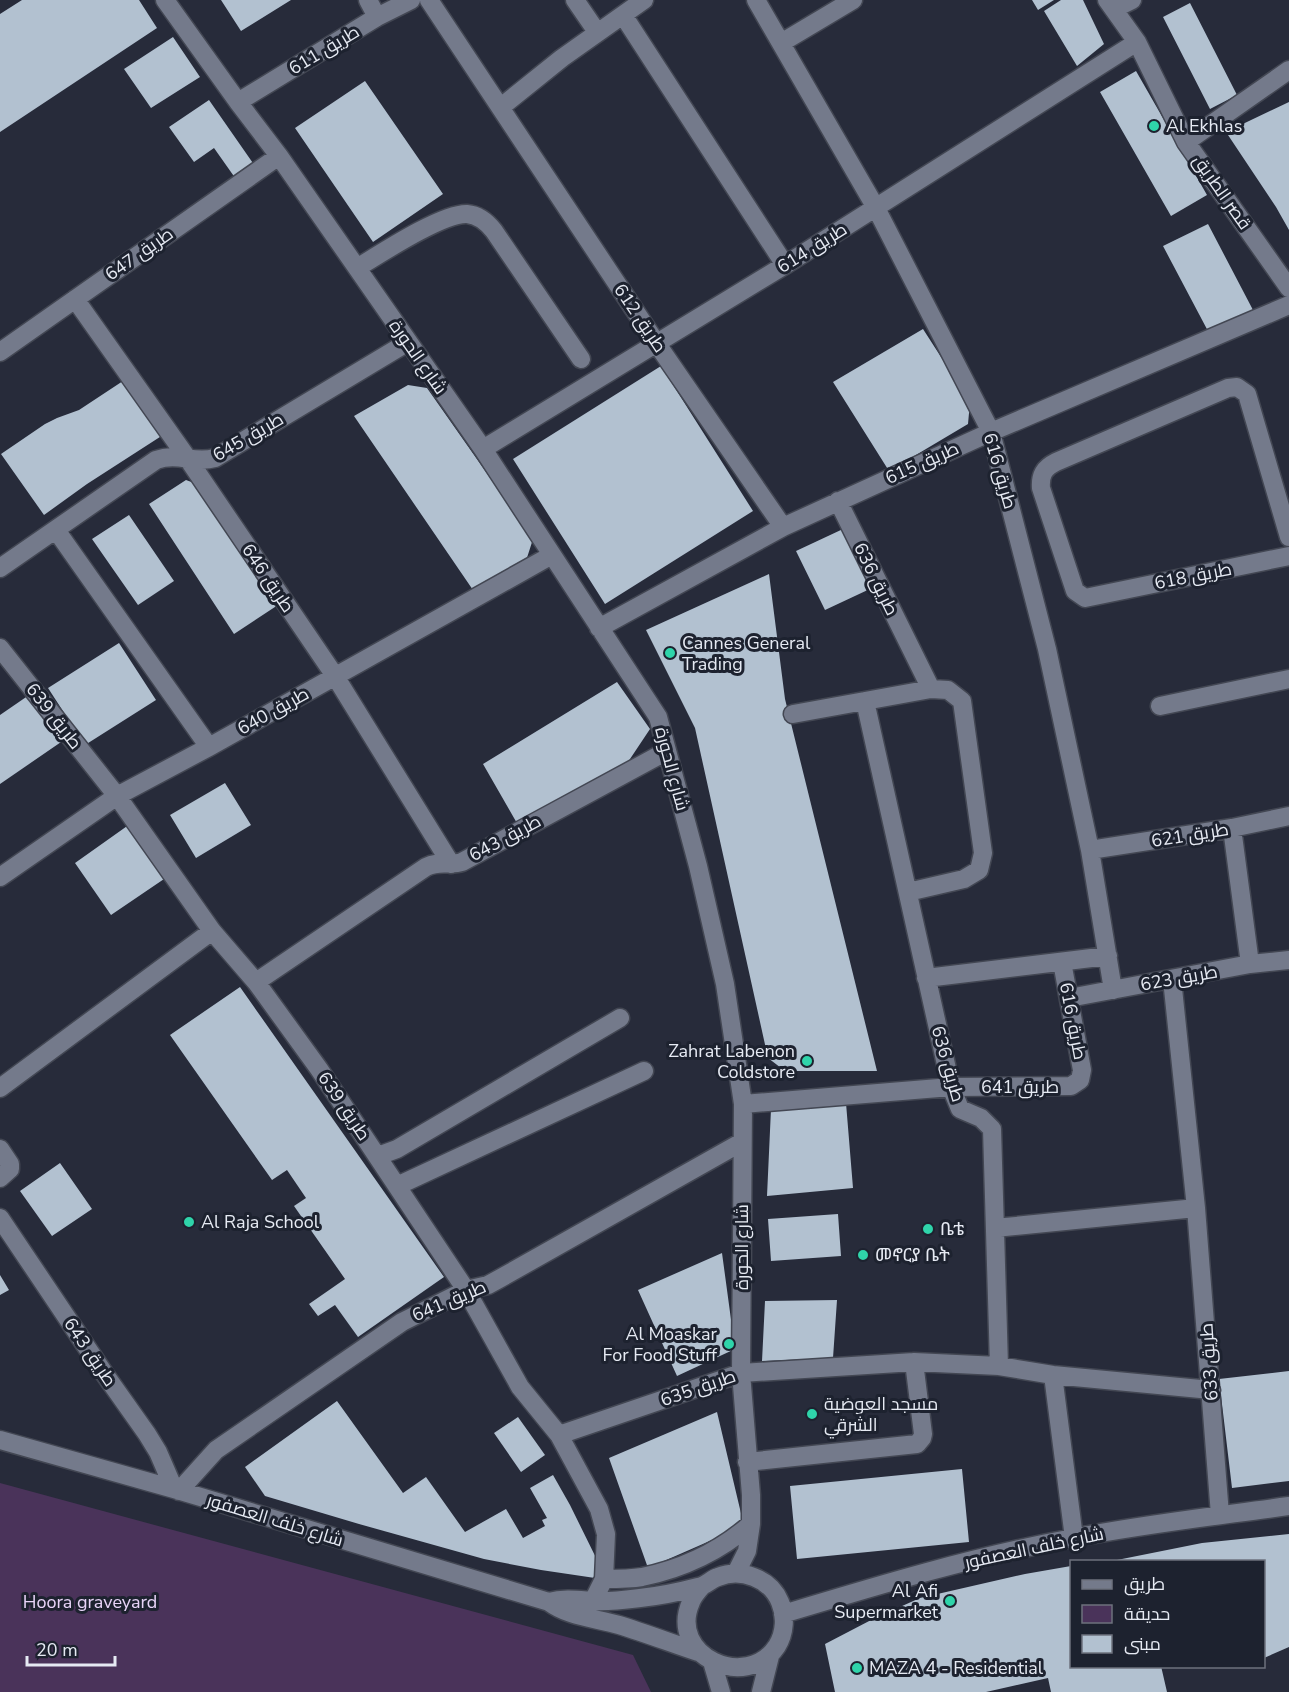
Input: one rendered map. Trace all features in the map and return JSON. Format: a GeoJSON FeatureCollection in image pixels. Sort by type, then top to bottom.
{"type":"FeatureCollection","features":[{"type":"Feature","properties":{"kind":"street","name":"شارع الحورة"},"geometry":{"type":"LineString","coordinates":[[165,0],[279,156],[483,449],[658,717],[698,866],[725,984],[743,1104],[741,1373],[751,1495],[751,1524],[747,1551],[736,1573]]}},
{"type":"Feature","properties":{"kind":"street"},"geometry":{"type":"LineString","coordinates":[[368,0],[377,17]]}},
{"type":"Feature","properties":{"kind":"street","name":"طريق 611"},"geometry":{"type":"LineString","coordinates":[[238,102],[377,17],[411,0]]}},
{"type":"Feature","properties":{"kind":"street","name":"طريق 612"},"geometry":{"type":"LineString","coordinates":[[429,0],[657,344],[783,527]]}},
{"type":"Feature","properties":{"kind":"street"},"geometry":{"type":"LineString","coordinates":[[575,0],[597,32]]}},
{"type":"Feature","properties":{"kind":"street"},"geometry":{"type":"LineString","coordinates":[[501,107],[597,32],[644,0]]}},
{"type":"Feature","properties":{"kind":"street","name":"طريق 616"},"geometry":{"type":"LineString","coordinates":[[756,0],[876,208],[991,432],[1047,649],[1090,850],[1113,990]]}},
{"type":"Feature","properties":{"kind":"street"},"geometry":{"type":"LineString","coordinates":[[781,43],[853,0]]}},
{"type":"Feature","properties":{"kind":"street"},"geometry":{"type":"LineString","coordinates":[[1110,5],[1132,0]]}},
{"type":"Feature","properties":{"kind":"street","name":"قصر الطريق"},"geometry":{"type":"LineString","coordinates":[[1110,5],[1137,42],[1186,142],[1289,288]]}},
{"type":"Feature","properties":{"kind":"street"},"geometry":{"type":"LineString","coordinates":[[623,15],[785,266]]}},
{"type":"Feature","properties":{"kind":"street","name":"طريق 614"},"geometry":{"type":"LineString","coordinates":[[483,449],[785,266],[1137,42]]}},
{"type":"Feature","properties":{"kind":"street"},"geometry":{"type":"LineString","coordinates":[[1186,142],[1289,70]]}},
{"type":"Feature","properties":{"kind":"street","name":"طريق 647"},"geometry":{"type":"LineString","coordinates":[[0,352],[279,156]]}},
{"type":"Feature","properties":{"kind":"street"},"geometry":{"type":"LineString","coordinates":[[357,268],[446,219],[467,214],[478,217],[494,231],[581,359]]}},
{"type":"Feature","properties":{"kind":"street","name":"طريق 646"},"geometry":{"type":"LineString","coordinates":[[75,299],[188,459],[335,676],[451,864]]}},
{"type":"Feature","properties":{"kind":"street","name":"طريق 615"},"geometry":{"type":"LineString","coordinates":[[599,628],[783,527],[838,501],[991,432],[1289,305]]}},
{"type":"Feature","properties":{"kind":"street","name":"طريق 645"},"geometry":{"type":"LineString","coordinates":[[0,568],[156,460],[177,456],[207,460],[215,458],[408,342]]}},
{"type":"Feature","properties":{"kind":"street","name":"طريق 618"},"geometry":{"type":"LineString","coordinates":[[1289,537],[1247,394],[1242,388],[1232,386],[1056,462],[1043,472],[1040,480],[1075,591],[1085,597],[1289,556]]}},
{"type":"Feature","properties":{"kind":"street","name":"طريق 636"},"geometry":{"type":"LineString","coordinates":[[838,501],[931,689]]}},
{"type":"Feature","properties":{"kind":"street"},"geometry":{"type":"LineString","coordinates":[[56,530],[209,747]]}},
{"type":"Feature","properties":{"kind":"street","name":"طريق 640"},"geometry":{"type":"LineString","coordinates":[[0,877],[117,796],[552,555]]}},
{"type":"Feature","properties":{"kind":"street","name":"طريق 639"},"geometry":{"type":"LineString","coordinates":[[0,648],[117,796],[212,931],[256,982],[319,1069],[466,1290],[520,1387],[559,1435],[599,1509],[606,1534],[604,1579],[593,1601]]}},
{"type":"Feature","properties":{"kind":"street"},"geometry":{"type":"LineString","coordinates":[[1160,706],[1289,679]]}},
{"type":"Feature","properties":{"kind":"street"},"geometry":{"type":"LineString","coordinates":[[793,714],[931,689],[948,690],[962,701],[983,853],[980,870],[963,879],[908,892]]}},
{"type":"Feature","properties":{"kind":"street","name":"طريق 636"},"geometry":{"type":"LineString","coordinates":[[866,701],[951,1087],[960,1109],[981,1118],[992,1129],[999,1366]]}},
{"type":"Feature","properties":{"kind":"street","name":"طريق 643"},"geometry":{"type":"LineString","coordinates":[[256,982],[426,867],[438,862],[451,864],[462,862],[667,751]]}},
{"type":"Feature","properties":{"kind":"street","name":"طريق 621"},"geometry":{"type":"LineString","coordinates":[[1090,850],[1232,828],[1289,816]]}},
{"type":"Feature","properties":{"kind":"street"},"geometry":{"type":"LineString","coordinates":[[1232,828],[1250,964]]}},
{"type":"Feature","properties":{"kind":"street"},"geometry":{"type":"LineString","coordinates":[[0,1088],[212,931]]}},
{"type":"Feature","properties":{"kind":"street"},"geometry":{"type":"LineString","coordinates":[[926,978],[1108,956]]}},
{"type":"Feature","properties":{"kind":"street","name":"طريق 623"},"geometry":{"type":"LineString","coordinates":[[1069,998],[1250,964],[1289,960]]}},
{"type":"Feature","properties":{"kind":"street","name":"طريق 616"},"geometry":{"type":"LineString","coordinates":[[1062,962],[1083,1071],[1080,1080]]}},
{"type":"Feature","properties":{"kind":"street","name":"طريق 633"},"geometry":{"type":"LineString","coordinates":[[1172,979],[1196,1208],[1220,1515]]}},
{"type":"Feature","properties":{"kind":"street"},"geometry":{"type":"LineString","coordinates":[[378,1156],[397,1149],[620,1018]]}},
{"type":"Feature","properties":{"kind":"street"},"geometry":{"type":"LineString","coordinates":[[397,1186],[644,1071]]}},
{"type":"Feature","properties":{"kind":"street","name":"طريق 641"},"geometry":{"type":"LineString","coordinates":[[743,1104],[951,1087],[1071,1086],[1080,1080]]}},
{"type":"Feature","properties":{"kind":"street","name":"طريق 641"},"geometry":{"type":"LineString","coordinates":[[176,1490],[216,1450],[402,1322],[466,1290],[488,1285],[742,1142]]}},
{"type":"Feature","properties":{"kind":"street"},"geometry":{"type":"LineString","coordinates":[[0,1149],[10,1164],[10,1169],[0,1178]]}},
{"type":"Feature","properties":{"kind":"street"},"geometry":{"type":"LineString","coordinates":[[995,1228],[1196,1208]]}},
{"type":"Feature","properties":{"kind":"street","name":"طريق 643"},"geometry":{"type":"LineString","coordinates":[[0,1218],[105,1376],[147,1434],[176,1490]]}},
{"type":"Feature","properties":{"kind":"street"},"geometry":{"type":"LineString","coordinates":[[747,1462],[914,1445],[923,1434],[914,1362]]}},
{"type":"Feature","properties":{"kind":"street","name":"طريق 635"},"geometry":{"type":"LineString","coordinates":[[559,1435],[741,1373],[914,1362],[999,1366],[1053,1376],[1211,1390]]}},
{"type":"Feature","properties":{"kind":"street"},"geometry":{"type":"LineString","coordinates":[[1053,1376],[1074,1538]]}},
{"type":"Feature","properties":{"kind":"street","name":"شارع خلف العصفور"},"geometry":{"type":"LineString","coordinates":[[0,1440],[176,1490],[549,1602],[558,1609],[573,1615],[619,1626],[698,1652]]}},
{"type":"Feature","properties":{"kind":"street","name":"شارع خلف العصفور"},"geometry":{"type":"LineString","coordinates":[[783,1614],[906,1577],[992,1555],[1074,1538],[1289,1506]]}},
{"type":"Feature","properties":{"kind":"street"},"geometry":{"type":"LineString","coordinates":[[604,1579],[639,1577],[673,1569],[734,1539],[751,1524]]}},
{"type":"Feature","properties":{"kind":"street"},"geometry":{"type":"LineString","coordinates":[[761,1692],[770,1656],[782,1637],[783,1614],[780,1601],[767,1585],[749,1575],[736,1573],[717,1577],[702,1587],[691,1601],[687,1619],[689,1636],[698,1652],[713,1665],[728,1670],[757,1665],[770,1656]]}},
{"type":"Feature","properties":{"kind":"street","name":"شارع خلف العصفور"},"geometry":{"type":"LineString","coordinates":[[549,1602],[566,1599],[593,1601],[634,1599],[702,1587]]}},
{"type":"Feature","properties":{"kind":"street"},"geometry":{"type":"LineString","coordinates":[[713,1665],[721,1692]]}},
{"type":"Feature","properties":{"kind":"green space","name":"Hoora graveyard"},"geometry":{"type":"Polygon","coordinates":[[[0,1483],[633,1655],[651,1692],[0,1692],[0,1483]]]}},
{"type":"Feature","properties":{"kind":"building"},"geometry":{"type":"Polygon","coordinates":[[[22,0],[139,0],[157,28],[0,132],[0,14],[22,0]]]}},
{"type":"Feature","properties":{"kind":"building"},"geometry":{"type":"Polygon","coordinates":[[[221,0],[291,0],[241,31],[221,0]]]}},
{"type":"Feature","properties":{"kind":"building"},"geometry":{"type":"Polygon","coordinates":[[[1032,0],[1054,0],[1038,10],[1032,0]]]}},
{"type":"Feature","properties":{"kind":"building"},"geometry":{"type":"Polygon","coordinates":[[[1061,0],[1083,0],[1104,44],[1077,66],[1044,11],[1061,0]]]}},
{"type":"Feature","properties":{"kind":"building"},"geometry":{"type":"Polygon","coordinates":[[[1190,3],[1237,95],[1210,109],[1163,17],[1190,3]]]}},
{"type":"Feature","properties":{"kind":"building"},"geometry":{"type":"Polygon","coordinates":[[[173,37],[200,77],[151,108],[124,69],[173,37]]]}},
{"type":"Feature","properties":{"kind":"building"},"geometry":{"type":"Polygon","coordinates":[[[1136,71],[1207,195],[1171,216],[1100,92],[1136,71]]]}},
{"type":"Feature","properties":{"kind":"building"},"geometry":{"type":"Polygon","coordinates":[[[365,81],[443,194],[373,242],[295,128],[365,81]]]}},
{"type":"Feature","properties":{"kind":"building"},"geometry":{"type":"Polygon","coordinates":[[[209,100],[257,169],[238,182],[214,148],[194,162],[169,127],[209,100]]]}},
{"type":"Feature","properties":{"kind":"building"},"geometry":{"type":"Polygon","coordinates":[[[1289,102],[1289,230],[1226,132],[1289,102]]]}},
{"type":"Feature","properties":{"kind":"building"},"geometry":{"type":"Polygon","coordinates":[[[1208,224],[1253,310],[1209,333],[1163,246],[1208,224]]]}},
{"type":"Feature","properties":{"kind":"building"},"geometry":{"type":"Polygon","coordinates":[[[923,329],[970,402],[968,424],[889,471],[833,382],[923,329]]]}},
{"type":"Feature","properties":{"kind":"building"},"geometry":{"type":"Polygon","coordinates":[[[661,366],[753,511],[605,604],[513,459],[661,366]]]}},
{"type":"Feature","properties":{"kind":"building"},"geometry":{"type":"Polygon","coordinates":[[[126,379],[163,435],[44,515],[1,454],[45,424],[79,410],[126,379]]]}},
{"type":"Feature","properties":{"kind":"building"},"geometry":{"type":"Polygon","coordinates":[[[408,385],[427,388],[533,539],[525,564],[475,593],[354,416],[408,385]]]}},
{"type":"Feature","properties":{"kind":"building"},"geometry":{"type":"Polygon","coordinates":[[[186,480],[205,487],[281,603],[234,634],[149,504],[186,480]]]}},
{"type":"Feature","properties":{"kind":"building"},"geometry":{"type":"Polygon","coordinates":[[[129,515],[174,581],[138,605],[92,539],[129,515]]]}},
{"type":"Feature","properties":{"kind":"building"},"geometry":{"type":"Polygon","coordinates":[[[843,529],[872,588],[825,610],[796,551],[843,529]]]}},
{"type":"Feature","properties":{"kind":"building"},"geometry":{"type":"Polygon","coordinates":[[[769,574],[785,699],[877,1071],[785,1071],[768,1058],[695,728],[646,630],[769,574]]]}},
{"type":"Feature","properties":{"kind":"building"},"geometry":{"type":"Polygon","coordinates":[[[119,643],[156,700],[85,745],[48,688],[119,643]]]}},
{"type":"Feature","properties":{"kind":"building"},"geometry":{"type":"Polygon","coordinates":[[[617,682],[650,729],[628,762],[518,825],[483,764],[617,682]]]}},
{"type":"Feature","properties":{"kind":"building"},"geometry":{"type":"Polygon","coordinates":[[[32,693],[64,740],[0,784],[0,715],[32,693]]]}},
{"type":"Feature","properties":{"kind":"building"},"geometry":{"type":"Polygon","coordinates":[[[225,783],[251,825],[196,858],[170,815],[225,783]]]}},
{"type":"Feature","properties":{"kind":"building"},"geometry":{"type":"Polygon","coordinates":[[[130,824],[167,877],[111,915],[75,863],[130,824]]]}},
{"type":"Feature","properties":{"kind":"building"},"geometry":{"type":"Polygon","coordinates":[[[240,987],[444,1277],[358,1337],[335,1305],[318,1316],[309,1304],[345,1279],[294,1206],[306,1198],[287,1170],[272,1180],[170,1035],[240,987]]]}},
{"type":"Feature","properties":{"kind":"building"},"geometry":{"type":"Polygon","coordinates":[[[846,1103],[853,1188],[767,1196],[771,1109],[846,1103]]]}},
{"type":"Feature","properties":{"kind":"building"},"geometry":{"type":"Polygon","coordinates":[[[60,1163],[92,1209],[52,1236],[20,1191],[60,1163]]]}},
{"type":"Feature","properties":{"kind":"building"},"geometry":{"type":"Polygon","coordinates":[[[838,1214],[841,1256],[771,1261],[768,1219],[838,1214]]]}},
{"type":"Feature","properties":{"kind":"building"},"geometry":{"type":"Polygon","coordinates":[[[722,1253],[735,1349],[677,1376],[638,1290],[722,1253]]]}},
{"type":"Feature","properties":{"kind":"building"},"geometry":{"type":"Polygon","coordinates":[[[0,1275],[9,1290],[0,1295],[0,1275]]]}},
{"type":"Feature","properties":{"kind":"building"},"geometry":{"type":"Polygon","coordinates":[[[837,1300],[833,1358],[762,1361],[765,1301],[837,1300]]]}},
{"type":"Feature","properties":{"kind":"building"},"geometry":{"type":"Polygon","coordinates":[[[1289,1371],[1289,1481],[1232,1488],[1219,1379],[1289,1371]]]}},
{"type":"Feature","properties":{"kind":"building"},"geometry":{"type":"Polygon","coordinates":[[[337,1401],[403,1493],[426,1477],[465,1532],[506,1509],[523,1538],[545,1526],[542,1520],[547,1518],[530,1488],[553,1475],[604,1574],[595,1578],[484,1559],[265,1496],[245,1467],[337,1401]]]}},
{"type":"Feature","properties":{"kind":"building"},"geometry":{"type":"Polygon","coordinates":[[[717,1412],[744,1526],[648,1568],[609,1458],[717,1412]]]}},
{"type":"Feature","properties":{"kind":"building"},"geometry":{"type":"Polygon","coordinates":[[[518,1417],[545,1455],[521,1472],[494,1433],[518,1417]]]}},
{"type":"Feature","properties":{"kind":"building"},"geometry":{"type":"Polygon","coordinates":[[[962,1469],[969,1542],[797,1559],[790,1486],[962,1469]]]}},
{"type":"Feature","properties":{"kind":"building"},"geometry":{"type":"Polygon","coordinates":[[[1289,1534],[1289,1647],[1265,1658],[1265,1560],[1117,1560],[1202,1543],[1289,1534]]]}},
{"type":"Feature","properties":{"kind":"building"},"geometry":{"type":"Polygon","coordinates":[[[1070,1566],[1070,1668],[1161,1668],[1167,1692],[1051,1692],[1048,1678],[986,1692],[835,1692],[825,1644],[920,1598],[1070,1566]]]}},
{"type":"Feature","properties":{"kind":"place","name":"Al Ekhlas"},"geometry":{"type":"Point","coordinates":[1154,126]}},
{"type":"Feature","properties":{"kind":"place","name":"Cannes General Trading"},"geometry":{"type":"Point","coordinates":[670,653]}},
{"type":"Feature","properties":{"kind":"place","name":"Zahrat Labenon Coldstore"},"geometry":{"type":"Point","coordinates":[807,1061]}},
{"type":"Feature","properties":{"kind":"place","name":"Al Raja School"},"geometry":{"type":"Point","coordinates":[189,1222]}},
{"type":"Feature","properties":{"kind":"place","name":"ቤቴ"},"geometry":{"type":"Point","coordinates":[928,1229]}},
{"type":"Feature","properties":{"kind":"place","name":"መኖርያ ቤት"},"geometry":{"type":"Point","coordinates":[863,1255]}},
{"type":"Feature","properties":{"kind":"place","name":"Al Moaskar For Food Stuff"},"geometry":{"type":"Point","coordinates":[729,1344]}},
{"type":"Feature","properties":{"kind":"place","name":"مسجد العوضية الشرقي"},"geometry":{"type":"Point","coordinates":[812,1414]}},
{"type":"Feature","properties":{"kind":"place","name":"Al Afi Supermarket"},"geometry":{"type":"Point","coordinates":[950,1601]}},
{"type":"Feature","properties":{"kind":"place","name":"MAZA 4 - Residential"},"geometry":{"type":"Point","coordinates":[857,1668]}}]}
